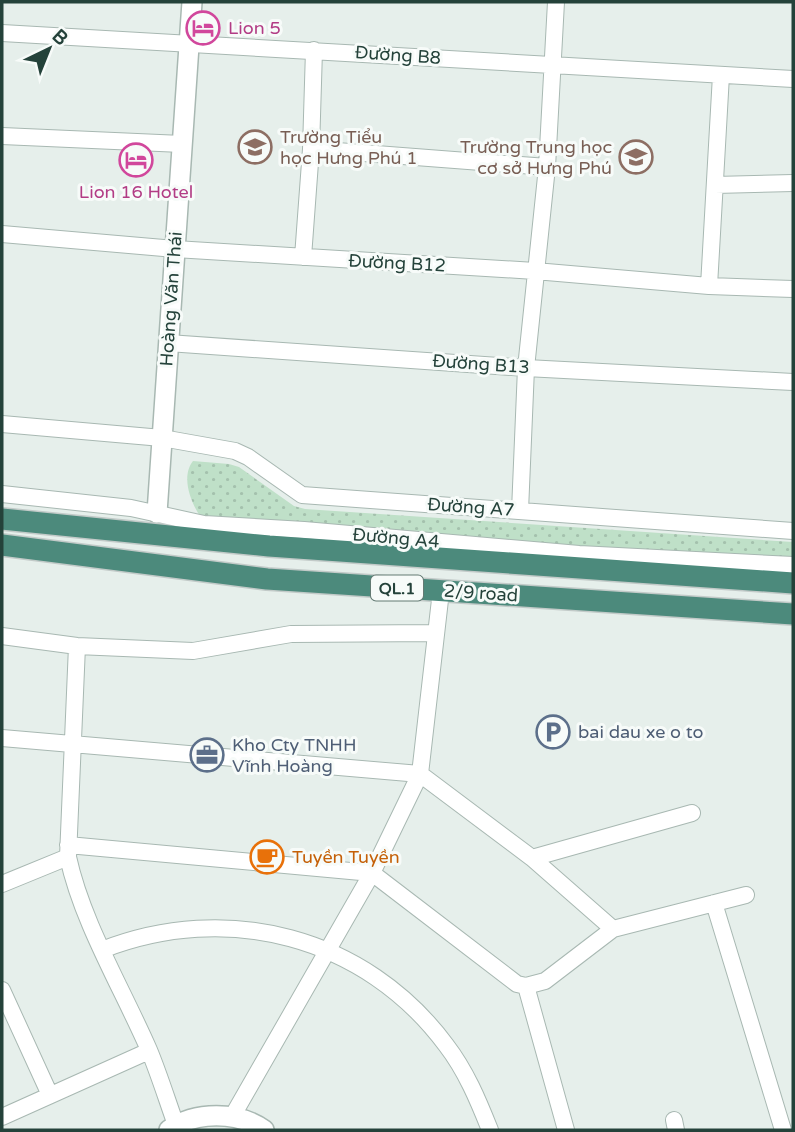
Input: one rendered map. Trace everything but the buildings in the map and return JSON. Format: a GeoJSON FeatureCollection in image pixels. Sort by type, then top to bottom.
{"type":"FeatureCollection","features":[{"type":"Feature","properties":{"kind":"highway","name":"2/9 road"},"geometry":{"type":"LineString","coordinates":[[2,519],[269,546],[793,583]]}},
{"type":"Feature","properties":{"kind":"highway","name":"2/9 road"},"geometry":{"type":"LineString","coordinates":[[2,545],[267,579],[793,614]]}},
{"type":"Feature","properties":{"kind":"street","name":"Hoàng Văn Thái"},"geometry":{"type":"LineString","coordinates":[[157,513],[192,2]]}},
{"type":"Feature","properties":{"kind":"street"},"geometry":{"type":"LineString","coordinates":[[520,511],[526,368],[547,167],[556,2]]}},
{"type":"Feature","properties":{"kind":"street","name":"Đường B8"},"geometry":{"type":"LineString","coordinates":[[2,33],[793,79]]}},
{"type":"Feature","properties":{"kind":"street"},"geometry":{"type":"LineString","coordinates":[[303,257],[311,149],[314,50]]}},
{"type":"Feature","properties":{"kind":"street"},"geometry":{"type":"LineString","coordinates":[[709,286],[721,75]]}},
{"type":"Feature","properties":{"kind":"street"},"geometry":{"type":"LineString","coordinates":[[2,136],[182,144]]}},
{"type":"Feature","properties":{"kind":"street"},"geometry":{"type":"LineString","coordinates":[[311,149],[547,167]]}},
{"type":"Feature","properties":{"kind":"street"},"geometry":{"type":"LineString","coordinates":[[715,185],[793,183]]}},
{"type":"Feature","properties":{"kind":"street","name":"Đường B12"},"geometry":{"type":"LineString","coordinates":[[2,234],[175,249],[536,271],[709,286],[793,289]]}},
{"type":"Feature","properties":{"kind":"street","name":"Đường B13"},"geometry":{"type":"LineString","coordinates":[[169,343],[526,368],[793,382]]}},
{"type":"Feature","properties":{"kind":"street","name":"Đường A7"},"geometry":{"type":"LineString","coordinates":[[2,424],[162,438],[235,451],[248,457],[302,495],[793,531]]}},
{"type":"Feature","properties":{"kind":"street","name":"Đường A4"},"geometry":{"type":"LineString","coordinates":[[2,494],[131,508],[204,524],[318,531],[579,554],[793,565]]}},
{"type":"Feature","properties":{"kind":"street"},"geometry":{"type":"LineString","coordinates":[[232,1116],[372,873],[419,774],[441,591]]}},
{"type":"Feature","properties":{"kind":"street"},"geometry":{"type":"LineString","coordinates":[[2,636],[76,646],[193,651],[291,634],[435,633]]}},
{"type":"Feature","properties":{"kind":"street"},"geometry":{"type":"LineString","coordinates":[[76,646],[68,851],[71,874],[102,950],[149,1051],[173,1128],[203,1116],[232,1116],[264,1130]]}},
{"type":"Feature","properties":{"kind":"street"},"geometry":{"type":"LineString","coordinates":[[2,738],[419,774],[532,858],[613,929]]}},
{"type":"Feature","properties":{"kind":"street"},"geometry":{"type":"LineString","coordinates":[[532,858],[692,813]]}},
{"type":"Feature","properties":{"kind":"street"},"geometry":{"type":"LineString","coordinates":[[2,884],[68,851],[372,873],[517,984],[526,986],[545,981],[613,929],[746,895]]}},
{"type":"Feature","properties":{"kind":"street"},"geometry":{"type":"LineString","coordinates":[[714,903],[783,1130]]}},
{"type":"Feature","properties":{"kind":"street"},"geometry":{"type":"LineString","coordinates":[[102,950],[169,930],[209,927],[268,933],[326,950],[373,976],[400,996],[427,1022],[447,1045],[468,1078],[490,1130]]}},
{"type":"Feature","properties":{"kind":"street"},"geometry":{"type":"LineString","coordinates":[[526,986],[566,1130]]}},
{"type":"Feature","properties":{"kind":"street"},"geometry":{"type":"LineString","coordinates":[[2,992],[50,1096]]}},
{"type":"Feature","properties":{"kind":"street"},"geometry":{"type":"LineString","coordinates":[[2,1117],[149,1051]]}},
{"type":"Feature","properties":{"kind":"green space"},"geometry":{"type":"Polygon","coordinates":[[[193,461],[239,467],[294,506],[305,509],[793,542],[793,561],[266,524],[200,516],[188,489],[189,467],[193,461]]]}},
{"type":"Feature","properties":{"kind":"place","name":"Lion 5"},"geometry":{"type":"Point","coordinates":[203,28]}},
{"type":"Feature","properties":{"kind":"place","name":"Trường Tiểu học Hưng Phú 1"},"geometry":{"type":"Point","coordinates":[255,147]}},
{"type":"Feature","properties":{"kind":"place","name":"Trường Trung học cơ sở Hưng Phú"},"geometry":{"type":"Point","coordinates":[636,157]}},
{"type":"Feature","properties":{"kind":"place","name":"Lion 16 Hotel"},"geometry":{"type":"Point","coordinates":[136,160]}},
{"type":"Feature","properties":{"kind":"place","name":"bai dau xe o to"},"geometry":{"type":"Point","coordinates":[553,732]}},
{"type":"Feature","properties":{"kind":"place","name":"Kho Cty TNHH Vĩnh Hoàng"},"geometry":{"type":"Point","coordinates":[207,755]}},
{"type":"Feature","properties":{"kind":"place","name":"Tuyền Tuyền"},"geometry":{"type":"Point","coordinates":[267,857]}}]}
